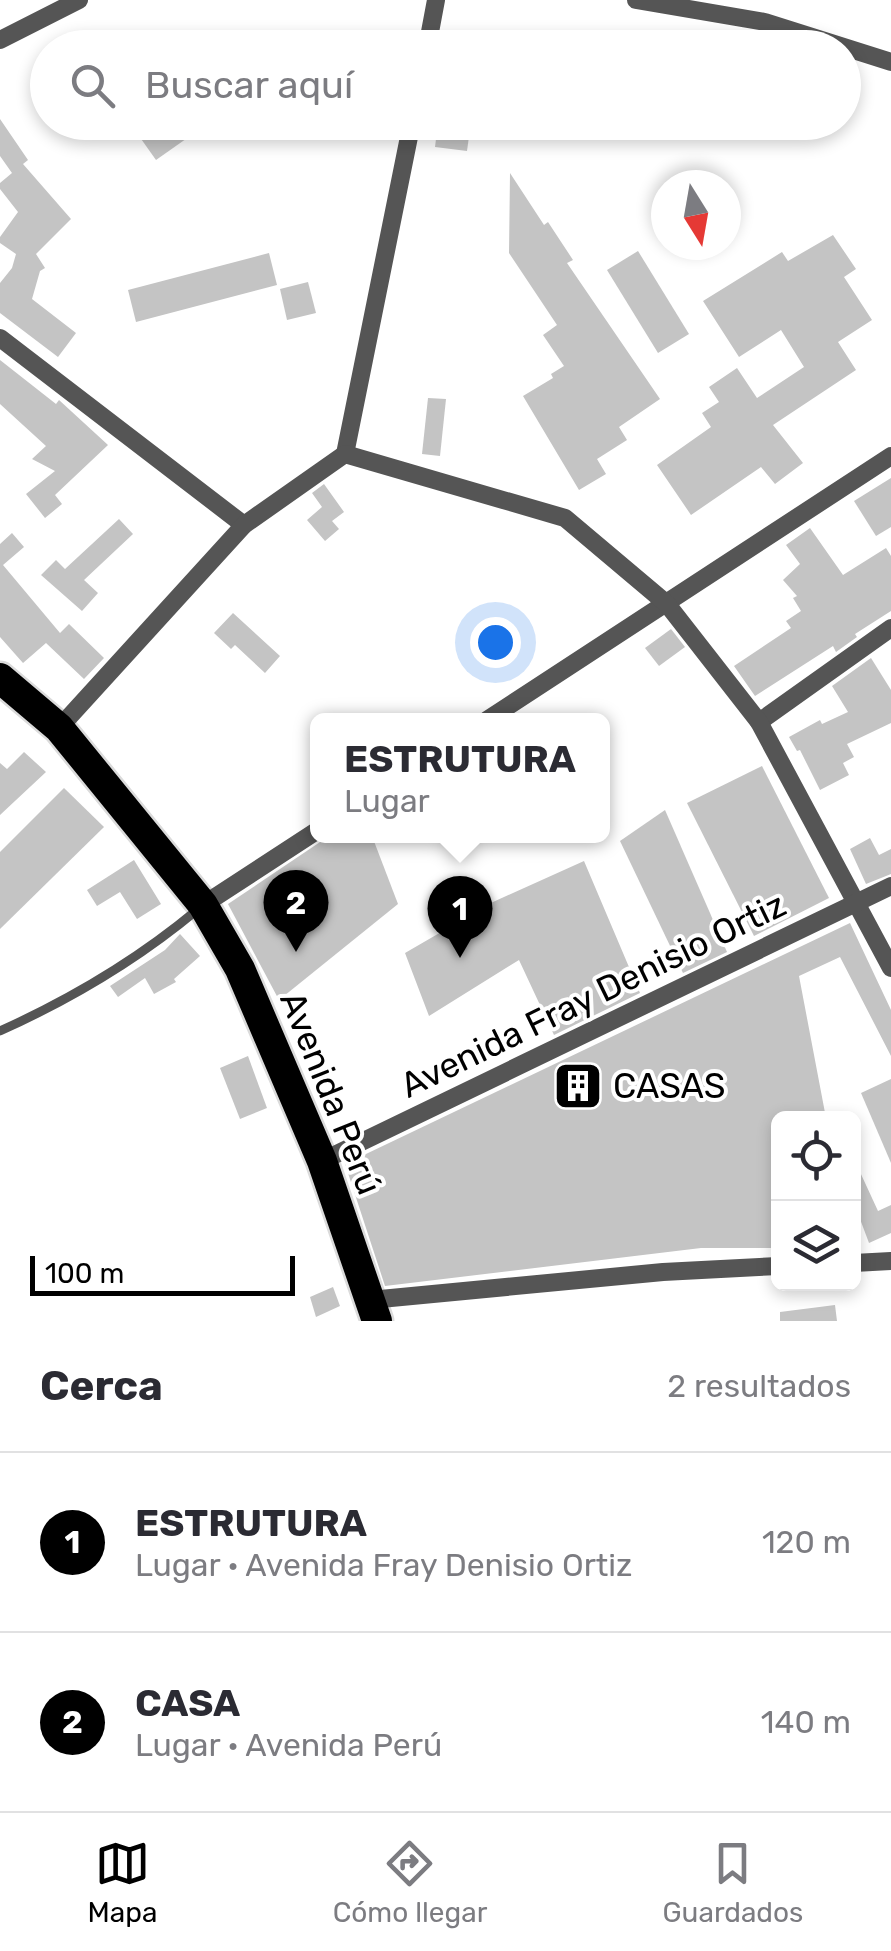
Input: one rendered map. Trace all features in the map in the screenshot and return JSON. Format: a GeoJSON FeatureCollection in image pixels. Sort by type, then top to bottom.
{"type":"FeatureCollection","features":[{"type":"Feature","properties":{"kind":"highway","name":"Avenida Perú"},"geometry":{"type":"LineString","coordinates":[[0,678],[58,728],[203,904],[240,969],[322,1162],[374,1311]]}},
{"type":"Feature","properties":{"kind":"street"},"geometry":{"type":"LineString","coordinates":[[0,40],[80,0]]}},
{"type":"Feature","properties":{"kind":"street"},"geometry":{"type":"LineString","coordinates":[[430,30],[436,0]]}},
{"type":"Feature","properties":{"kind":"street"},"geometry":{"type":"LineString","coordinates":[[636,0],[765,22],[790,30]]}},
{"type":"Feature","properties":{"kind":"street"},"geometry":{"type":"LineString","coordinates":[[861,52],[891,62]]}},
{"type":"Feature","properties":{"kind":"street"},"geometry":{"type":"LineString","coordinates":[[58,728],[244,526],[345,454],[408,140]]}},
{"type":"Feature","properties":{"kind":"street"},"geometry":{"type":"LineString","coordinates":[[0,338],[244,526]]}},
{"type":"Feature","properties":{"kind":"street"},"geometry":{"type":"LineString","coordinates":[[345,454],[565,518],[667,604],[759,722],[891,968]]}},
{"type":"Feature","properties":{"kind":"street"},"geometry":{"type":"LineString","coordinates":[[499,713],[891,456]]}},
{"type":"Feature","properties":{"kind":"street"},"geometry":{"type":"LineString","coordinates":[[759,722],[891,628]]}},
{"type":"Feature","properties":{"kind":"street"},"geometry":{"type":"LineString","coordinates":[[203,904],[310,835]]}},
{"type":"Feature","properties":{"kind":"street","name":"Avenida Fray Denisio Ortiz"},"geometry":{"type":"LineString","coordinates":[[322,1162],[891,886]]}},
{"type":"Feature","properties":{"kind":"street"},"geometry":{"type":"LineString","coordinates":[[861,1263],[891,1261]]}},
{"type":"Feature","properties":{"kind":"street"},"geometry":{"type":"LineString","coordinates":[[374,1311],[664,1272],[771,1266]]}},
{"type":"Feature","properties":{"kind":"lane"},"geometry":{"type":"LineString","coordinates":[[0,1031],[102,978],[203,904]]}},
{"type":"Feature","properties":{"kind":"building"},"geometry":{"type":"Polygon","coordinates":[[[0,119],[28,160],[23,164],[71,219],[36,254],[45,268],[40,271],[32,299],[76,333],[58,357],[0,313],[0,283],[12,268],[16,254],[0,243],[0,237],[18,212],[0,189],[0,183],[12,173],[0,156],[0,119]]]}},
{"type":"Feature","properties":{"kind":"building"},"geometry":{"type":"Polygon","coordinates":[[[142,140],[184,140],[156,160],[142,140]]]}},
{"type":"Feature","properties":{"kind":"building"},"geometry":{"type":"Polygon","coordinates":[[[436,140],[469,140],[467,151],[435,147],[436,140]]]}},
{"type":"Feature","properties":{"kind":"building"},"geometry":{"type":"Polygon","coordinates":[[[510,173],[544,225],[548,222],[573,260],[567,263],[660,399],[619,427],[627,440],[597,459],[606,474],[579,490],[523,396],[553,378],[551,374],[564,366],[543,335],[557,325],[509,253],[510,173]]]}},
{"type":"Feature","properties":{"kind":"building"},"geometry":{"type":"Polygon","coordinates":[[[833,235],[856,269],[844,277],[872,320],[838,342],[856,370],[773,425],[803,463],[775,484],[761,467],[691,515],[657,465],[711,427],[702,413],[719,402],[709,387],[737,368],[757,398],[804,367],[781,330],[739,357],[703,301],[782,252],[788,261],[833,235]]]}},
{"type":"Feature","properties":{"kind":"building"},"geometry":{"type":"Polygon","coordinates":[[[638,251],[689,334],[658,353],[607,270],[638,251]]]}},
{"type":"Feature","properties":{"kind":"building"},"geometry":{"type":"Polygon","coordinates":[[[269,253],[277,285],[136,322],[128,290],[269,253]]]}},
{"type":"Feature","properties":{"kind":"building"},"geometry":{"type":"Polygon","coordinates":[[[308,282],[316,313],[287,320],[280,289],[308,282]]]}},
{"type":"Feature","properties":{"kind":"building"},"geometry":{"type":"Polygon","coordinates":[[[0,360],[56,404],[59,400],[108,445],[55,495],[62,504],[45,518],[26,494],[55,471],[32,459],[46,446],[0,404],[0,360]]]}},
{"type":"Feature","properties":{"kind":"building"},"geometry":{"type":"Polygon","coordinates":[[[428,398],[446,399],[440,456],[422,454],[428,398]]]}},
{"type":"Feature","properties":{"kind":"building"},"geometry":{"type":"Polygon","coordinates":[[[891,478],[891,527],[876,536],[854,501],[891,478]]]}},
{"type":"Feature","properties":{"kind":"building"},"geometry":{"type":"Polygon","coordinates":[[[324,484],[344,512],[332,521],[339,529],[325,541],[307,520],[322,507],[312,493],[324,484]]]}},
{"type":"Feature","properties":{"kind":"building"},"geometry":{"type":"Polygon","coordinates":[[[119,519],[133,534],[84,580],[98,593],[82,611],[41,575],[56,560],[65,569],[119,519]]]}},
{"type":"Feature","properties":{"kind":"building"},"geometry":{"type":"Polygon","coordinates":[[[810,528],[843,575],[886,548],[891,556],[891,611],[855,634],[857,637],[836,652],[833,646],[755,696],[734,666],[791,628],[786,621],[801,611],[793,598],[797,596],[783,580],[800,564],[786,545],[810,528]]]}},
{"type":"Feature","properties":{"kind":"building"},"geometry":{"type":"Polygon","coordinates":[[[12,533],[24,547],[3,565],[60,633],[69,624],[104,658],[84,679],[46,643],[23,663],[0,637],[0,544],[12,533]]]}},
{"type":"Feature","properties":{"kind":"building"},"geometry":{"type":"Polygon","coordinates":[[[233,613],[280,656],[265,673],[235,645],[231,649],[214,633],[233,613]]]}},
{"type":"Feature","properties":{"kind":"building"},"geometry":{"type":"Polygon","coordinates":[[[671,629],[685,647],[659,666],[645,648],[671,629]]]}},
{"type":"Feature","properties":{"kind":"building"},"geometry":{"type":"Polygon","coordinates":[[[871,658],[891,690],[891,723],[847,744],[854,757],[843,763],[849,775],[820,790],[789,737],[820,720],[822,724],[848,712],[832,686],[871,658]]]}},
{"type":"Feature","properties":{"kind":"building"},"geometry":{"type":"Polygon","coordinates":[[[24,752],[46,772],[0,815],[0,763],[7,769],[24,752]]]}},
{"type":"Feature","properties":{"kind":"building"},"geometry":{"type":"Polygon","coordinates":[[[762,766],[829,898],[754,936],[687,803],[762,766]]]}},
{"type":"Feature","properties":{"kind":"building"},"geometry":{"type":"Polygon","coordinates":[[[64,788],[104,827],[0,929],[0,852],[64,788]]]}},
{"type":"Feature","properties":{"kind":"building"},"geometry":{"type":"Polygon","coordinates":[[[665,810],[727,952],[683,973],[620,841],[665,810]]]}},
{"type":"Feature","properties":{"kind":"building"},"geometry":{"type":"Polygon","coordinates":[[[870,838],[879,855],[891,849],[891,874],[866,884],[850,849],[870,838]]]}},
{"type":"Feature","properties":{"kind":"building"},"geometry":{"type":"Polygon","coordinates":[[[319,843],[375,843],[398,904],[279,1000],[228,904],[319,843]]]}},
{"type":"Feature","properties":{"kind":"building"},"geometry":{"type":"Polygon","coordinates":[[[134,860],[161,904],[137,919],[120,892],[97,906],[87,890],[134,860]]]}},
{"type":"Feature","properties":{"kind":"building"},"geometry":{"type":"Polygon","coordinates":[[[584,861],[640,993],[554,1035],[519,960],[429,1016],[405,953],[493,902],[584,861]]]}},
{"type":"Feature","properties":{"kind":"building","name":"CASAS"},"geometry":{"type":"Polygon","coordinates":[[[850,923],[891,1010],[891,1056],[840,957],[799,976],[825,1111],[771,1111],[771,1248],[701,1248],[385,1286],[345,1164],[850,923]]]}},
{"type":"Feature","properties":{"kind":"building"},"geometry":{"type":"Polygon","coordinates":[[[180,934],[200,956],[174,979],[176,982],[154,994],[145,978],[118,997],[110,986],[165,950],[180,934]]]}},
{"type":"Feature","properties":{"kind":"building"},"geometry":{"type":"Polygon","coordinates":[[[248,1056],[267,1108],[240,1119],[220,1068],[248,1056]]]}},
{"type":"Feature","properties":{"kind":"building"},"geometry":{"type":"Polygon","coordinates":[[[891,1079],[891,1163],[861,1093],[891,1079]]]}},
{"type":"Feature","properties":{"kind":"building"},"geometry":{"type":"Polygon","coordinates":[[[861,1174],[878,1211],[891,1205],[891,1233],[869,1243],[861,1222],[861,1174]]]}},
{"type":"Feature","properties":{"kind":"building"},"geometry":{"type":"Polygon","coordinates":[[[333,1287],[340,1306],[316,1317],[310,1297],[333,1287]]]}},
{"type":"Feature","properties":{"kind":"building"},"geometry":{"type":"Polygon","coordinates":[[[835,1305],[837,1321],[780,1321],[780,1312],[835,1305]]]}},
{"type":"Feature","properties":{"kind":"place","name":"CASA"},"geometry":{"type":"Point","coordinates":[296,952]}},
{"type":"Feature","properties":{"kind":"place","name":"ESTRUTURA"},"geometry":{"type":"Point","coordinates":[460,958]}},
{"type":"Feature","properties":{"kind":"place","name":"CASAS"},"geometry":{"type":"Point","coordinates":[578,1086]}}]}
